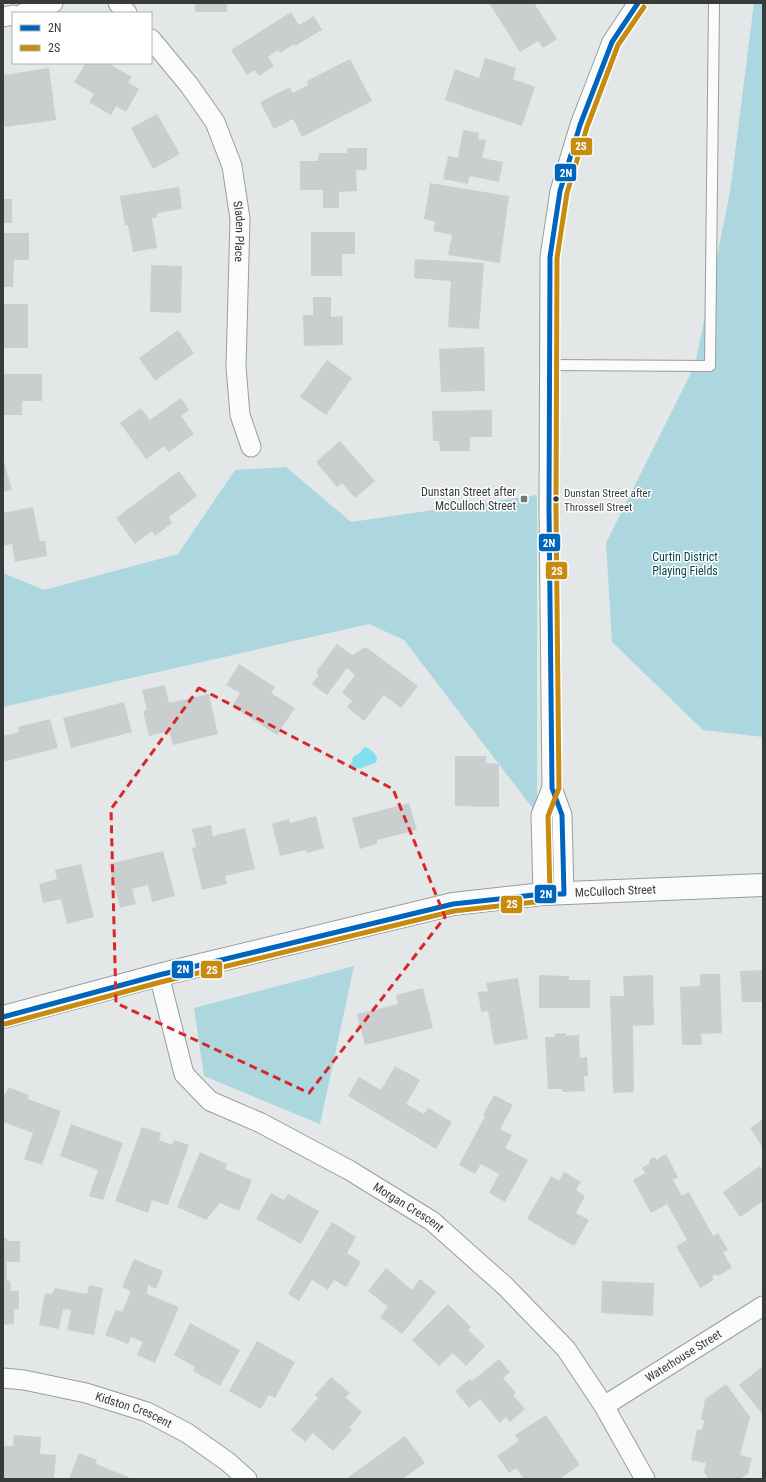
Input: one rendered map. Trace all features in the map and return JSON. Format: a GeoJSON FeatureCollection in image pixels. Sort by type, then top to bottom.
{"type":"FeatureCollection","features":[{"type":"Feature","properties":{"kind":"main road","name":"McCulloch Street"},"geometry":{"type":"LineString","coordinates":[[3,1017],[159,975],[452,904],[554,894],[763,885]]}},
{"type":"Feature","properties":{"kind":"street"},"geometry":{"type":"LineString","coordinates":[[27,12],[53,3]]}},
{"type":"Feature","properties":{"kind":"street"},"geometry":{"type":"LineString","coordinates":[[118,3],[126,12]]}},
{"type":"Feature","properties":{"kind":"street"},"geometry":{"type":"LineString","coordinates":[[554,894],[562,815],[552,788],[549,365],[550,257],[560,191],[580,125],[612,42],[638,3]]}},
{"type":"Feature","properties":{"kind":"street","name":"Sladen Place"},"geometry":{"type":"LineString","coordinates":[[152,40],[189,85],[215,122],[232,166],[240,219],[236,366],[240,415],[251,447]]}},
{"type":"Feature","properties":{"kind":"street","name":"Morgan Crescent"},"geometry":{"type":"LineString","coordinates":[[159,975],[184,1074],[210,1100],[262,1123],[349,1170],[432,1221],[506,1287],[566,1349],[604,1406],[645,1479]]}},
{"type":"Feature","properties":{"kind":"street","name":"Waterhouse Street"},"geometry":{"type":"LineString","coordinates":[[604,1406],[763,1306]]}},
{"type":"Feature","properties":{"kind":"street","name":"Kidston Crescent"},"geometry":{"type":"LineString","coordinates":[[3,1378],[24,1380],[86,1393],[147,1412],[187,1433],[228,1462],[248,1479]]}},
{"type":"Feature","properties":{"kind":"lane"},"geometry":{"type":"LineString","coordinates":[[549,365],[710,366],[714,3]]}},
{"type":"Feature","properties":{"kind":"highlighted area"},"geometry":{"type":"Polygon","coordinates":[[[199,688],[393,789],[445,917],[309,1093],[116,1003],[111,809],[199,688]]]}},
{"type":"Feature","properties":{"kind":"green space","name":"Curtin District Playing Fields"},"geometry":{"type":"Polygon","coordinates":[[[754,3],[763,3],[763,737],[703,730],[612,642],[606,543],[695,365],[730,192],[754,3]]]}},
{"type":"Feature","properties":{"kind":"green space"},"geometry":{"type":"Polygon","coordinates":[[[286,467],[351,522],[537,495],[537,814],[404,640],[369,624],[3,707],[3,573],[44,590],[178,554],[235,470],[286,467]]]}},
{"type":"Feature","properties":{"kind":"green space"},"geometry":{"type":"Polygon","coordinates":[[[354,966],[320,1124],[204,1076],[194,1008],[354,966]]]}},
{"type":"Feature","properties":{"kind":"water"},"geometry":{"type":"Polygon","coordinates":[[[366,747],[376,755],[376,762],[362,768],[352,770],[349,765],[352,762],[353,757],[366,747]]]}},
{"type":"Feature","properties":{"kind":"building"},"geometry":{"type":"Polygon","coordinates":[[[195,3],[227,3],[227,12],[195,12],[195,3]]]}},
{"type":"Feature","properties":{"kind":"building"},"geometry":{"type":"Polygon","coordinates":[[[489,3],[534,3],[557,39],[543,48],[538,41],[520,52],[489,3]]]}},
{"type":"Feature","properties":{"kind":"building"},"geometry":{"type":"Polygon","coordinates":[[[291,12],[299,25],[314,16],[322,30],[295,46],[294,44],[280,53],[278,50],[268,57],[274,66],[259,76],[255,70],[247,75],[231,50],[291,12]]]}},
{"type":"Feature","properties":{"kind":"building"},"geometry":{"type":"Polygon","coordinates":[[[485,58],[516,68],[513,79],[535,87],[522,126],[445,100],[455,69],[479,78],[485,58]]]}},
{"type":"Feature","properties":{"kind":"building"},"geometry":{"type":"Polygon","coordinates":[[[350,59],[372,101],[302,137],[293,119],[274,129],[260,102],[290,87],[293,93],[308,85],[307,81],[350,59]]]}},
{"type":"Feature","properties":{"kind":"building"},"geometry":{"type":"Polygon","coordinates":[[[85,64],[110,64],[132,77],[128,82],[139,89],[126,112],[116,106],[111,115],[89,102],[94,94],[74,82],[85,64]]]}},
{"type":"Feature","properties":{"kind":"building"},"geometry":{"type":"Polygon","coordinates":[[[49,68],[56,120],[5,127],[3,115],[3,75],[49,68]]]}},
{"type":"Feature","properties":{"kind":"building"},"geometry":{"type":"Polygon","coordinates":[[[157,114],[180,154],[153,169],[131,128],[157,114]]]}},
{"type":"Feature","properties":{"kind":"building"},"geometry":{"type":"Polygon","coordinates":[[[463,130],[479,133],[478,139],[486,140],[482,158],[503,162],[499,182],[470,176],[468,184],[443,179],[448,156],[458,158],[463,130]]]}},
{"type":"Feature","properties":{"kind":"building"},"geometry":{"type":"Polygon","coordinates":[[[347,148],[367,148],[367,170],[356,170],[357,191],[339,192],[339,208],[323,208],[323,190],[300,190],[300,161],[318,161],[319,153],[347,153],[347,148]]]}},
{"type":"Feature","properties":{"kind":"building"},"geometry":{"type":"Polygon","coordinates":[[[430,183],[509,196],[500,263],[448,255],[452,235],[433,231],[435,222],[424,219],[430,183]]]}},
{"type":"Feature","properties":{"kind":"building"},"geometry":{"type":"Polygon","coordinates":[[[179,187],[182,209],[157,213],[157,217],[152,218],[157,248],[133,252],[128,225],[125,226],[120,196],[179,187]]]}},
{"type":"Feature","properties":{"kind":"building"},"geometry":{"type":"Polygon","coordinates":[[[3,199],[12,199],[12,223],[3,223],[3,199]]]}},
{"type":"Feature","properties":{"kind":"building"},"geometry":{"type":"Polygon","coordinates":[[[311,232],[355,232],[355,254],[342,254],[342,276],[311,276],[311,232]]]}},
{"type":"Feature","properties":{"kind":"building"},"geometry":{"type":"Polygon","coordinates":[[[3,233],[29,233],[29,260],[14,260],[13,287],[3,287],[3,233]]]}},
{"type":"Feature","properties":{"kind":"building"},"geometry":{"type":"Polygon","coordinates":[[[415,259],[484,263],[479,329],[448,327],[451,281],[414,278],[415,259]]]}},
{"type":"Feature","properties":{"kind":"building"},"geometry":{"type":"Polygon","coordinates":[[[151,265],[182,266],[181,313],[150,312],[151,265]]]}},
{"type":"Feature","properties":{"kind":"building"},"geometry":{"type":"Polygon","coordinates":[[[313,297],[331,297],[331,317],[343,316],[343,345],[304,346],[303,315],[313,315],[313,297]]]}},
{"type":"Feature","properties":{"kind":"building"},"geometry":{"type":"Polygon","coordinates":[[[3,304],[28,304],[28,348],[3,348],[3,304]]]}},
{"type":"Feature","properties":{"kind":"building"},"geometry":{"type":"Polygon","coordinates":[[[178,330],[194,353],[155,381],[139,358],[178,330]]]}},
{"type":"Feature","properties":{"kind":"building"},"geometry":{"type":"Polygon","coordinates":[[[484,347],[485,391],[441,392],[439,349],[484,347]]]}},
{"type":"Feature","properties":{"kind":"building"},"geometry":{"type":"Polygon","coordinates":[[[327,360],[352,378],[326,415],[300,397],[327,360]]]}},
{"type":"Feature","properties":{"kind":"building"},"geometry":{"type":"Polygon","coordinates":[[[3,374],[42,374],[42,401],[22,401],[22,415],[3,415],[3,374]]]}},
{"type":"Feature","properties":{"kind":"building"},"geometry":{"type":"Polygon","coordinates":[[[181,398],[189,410],[181,416],[194,434],[169,452],[164,446],[146,459],[120,423],[141,408],[150,420],[181,398]]]}},
{"type":"Feature","properties":{"kind":"building"},"geometry":{"type":"Polygon","coordinates":[[[492,410],[492,437],[470,437],[470,451],[440,451],[439,441],[433,441],[432,411],[492,410]]]}},
{"type":"Feature","properties":{"kind":"building"},"geometry":{"type":"Polygon","coordinates":[[[340,441],[375,481],[355,498],[342,483],[337,487],[316,462],[340,441]]]}},
{"type":"Feature","properties":{"kind":"building"},"geometry":{"type":"Polygon","coordinates":[[[3,458],[12,490],[3,492],[3,458]]]}},
{"type":"Feature","properties":{"kind":"building"},"geometry":{"type":"Polygon","coordinates":[[[179,471],[197,496],[169,517],[172,523],[155,536],[152,531],[135,544],[116,518],[179,471]]]}},
{"type":"Feature","properties":{"kind":"building"},"geometry":{"type":"Polygon","coordinates":[[[33,507],[40,541],[45,541],[47,556],[15,562],[12,544],[4,546],[3,513],[33,507]]]}},
{"type":"Feature","properties":{"kind":"building"},"geometry":{"type":"Polygon","coordinates":[[[337,644],[352,655],[366,647],[418,686],[401,708],[384,695],[364,721],[347,707],[352,701],[342,693],[355,675],[347,668],[327,695],[312,684],[319,675],[316,672],[337,644]]]}},
{"type":"Feature","properties":{"kind":"building"},"geometry":{"type":"Polygon","coordinates":[[[239,664],[275,687],[271,693],[295,708],[277,735],[232,706],[240,693],[226,685],[239,664]]]}},
{"type":"Feature","properties":{"kind":"building"},"geometry":{"type":"Polygon","coordinates":[[[165,685],[169,703],[209,694],[218,734],[173,745],[169,731],[149,736],[143,711],[147,710],[142,690],[165,685]]]}},
{"type":"Feature","properties":{"kind":"building"},"geometry":{"type":"Polygon","coordinates":[[[124,702],[132,732],[71,748],[63,718],[124,702]]]}},
{"type":"Feature","properties":{"kind":"building"},"geometry":{"type":"Polygon","coordinates":[[[50,719],[58,748],[3,762],[3,736],[19,732],[18,727],[50,719]]]}},
{"type":"Feature","properties":{"kind":"building"},"geometry":{"type":"Polygon","coordinates":[[[455,756],[486,756],[486,763],[499,764],[499,807],[455,806],[455,756]]]}},
{"type":"Feature","properties":{"kind":"building"},"geometry":{"type":"Polygon","coordinates":[[[409,803],[417,830],[377,840],[377,844],[360,849],[352,818],[409,803]]]}},
{"type":"Feature","properties":{"kind":"building"},"geometry":{"type":"Polygon","coordinates":[[[316,816],[324,848],[307,853],[306,850],[280,856],[272,824],[289,819],[290,823],[316,816]]]}},
{"type":"Feature","properties":{"kind":"building"},"geometry":{"type":"Polygon","coordinates":[[[211,825],[213,836],[245,828],[255,869],[225,876],[227,884],[202,890],[192,848],[196,847],[192,829],[211,825]]]}},
{"type":"Feature","properties":{"kind":"building"},"geometry":{"type":"Polygon","coordinates":[[[163,851],[175,896],[152,902],[148,885],[132,889],[136,904],[120,908],[109,864],[163,851]]]}},
{"type":"Feature","properties":{"kind":"building"},"geometry":{"type":"Polygon","coordinates":[[[81,864],[94,917],[67,924],[61,899],[43,903],[39,884],[57,879],[55,870],[81,864]]]}},
{"type":"Feature","properties":{"kind":"building"},"geometry":{"type":"Polygon","coordinates":[[[763,970],[763,1002],[742,1002],[740,971],[763,970]]]}},
{"type":"Feature","properties":{"kind":"building"},"geometry":{"type":"Polygon","coordinates":[[[700,974],[720,974],[722,1033],[701,1034],[702,1045],[682,1045],[680,987],[700,986],[700,974]]]}},
{"type":"Feature","properties":{"kind":"building"},"geometry":{"type":"Polygon","coordinates":[[[539,975],[569,976],[569,980],[590,980],[590,1008],[539,1008],[539,975]]]}},
{"type":"Feature","properties":{"kind":"building"},"geometry":{"type":"Polygon","coordinates":[[[653,975],[654,1025],[633,1026],[634,1092],[613,1093],[610,996],[624,996],[623,976],[653,975]]]}},
{"type":"Feature","properties":{"kind":"building"},"geometry":{"type":"Polygon","coordinates":[[[518,978],[528,1039],[494,1045],[488,1011],[481,1012],[478,992],[488,991],[486,983],[518,978]]]}},
{"type":"Feature","properties":{"kind":"building"},"geometry":{"type":"Polygon","coordinates":[[[423,988],[433,1028],[365,1045],[357,1014],[398,1004],[396,995],[423,988]]]}},
{"type":"Feature","properties":{"kind":"building"},"geometry":{"type":"Polygon","coordinates":[[[566,1033],[566,1036],[579,1035],[580,1058],[587,1057],[588,1076],[584,1076],[585,1091],[562,1092],[562,1089],[548,1089],[545,1037],[555,1037],[555,1034],[566,1033]]]}},
{"type":"Feature","properties":{"kind":"building"},"geometry":{"type":"Polygon","coordinates":[[[395,1066],[420,1080],[406,1104],[424,1114],[428,1108],[452,1122],[436,1149],[348,1096],[359,1077],[381,1090],[395,1066]]]}},
{"type":"Feature","properties":{"kind":"building"},"geometry":{"type":"Polygon","coordinates":[[[8,1087],[29,1095],[28,1099],[61,1111],[42,1165],[24,1159],[33,1133],[3,1122],[3,1093],[6,1094],[8,1087]]]}},
{"type":"Feature","properties":{"kind":"building"},"geometry":{"type":"Polygon","coordinates":[[[494,1095],[513,1105],[500,1129],[512,1135],[505,1148],[528,1160],[505,1202],[489,1193],[499,1174],[481,1164],[475,1174],[459,1165],[485,1116],[483,1115],[494,1095]]]}},
{"type":"Feature","properties":{"kind":"building"},"geometry":{"type":"Polygon","coordinates":[[[763,1119],[763,1148],[750,1128],[763,1119]]]}},
{"type":"Feature","properties":{"kind":"building"},"geometry":{"type":"Polygon","coordinates":[[[71,1124],[123,1143],[103,1200],[89,1196],[98,1170],[60,1156],[71,1124]]]}},
{"type":"Feature","properties":{"kind":"building"},"geometry":{"type":"Polygon","coordinates":[[[142,1127],[161,1133],[159,1140],[172,1145],[174,1140],[189,1145],[168,1205],[152,1200],[148,1213],[115,1201],[142,1127]]]}},
{"type":"Feature","properties":{"kind":"building"},"geometry":{"type":"Polygon","coordinates":[[[200,1152],[227,1164],[225,1169],[252,1180],[239,1211],[220,1203],[206,1220],[177,1207],[200,1152]]]}},
{"type":"Feature","properties":{"kind":"building"},"geometry":{"type":"Polygon","coordinates":[[[666,1154],[678,1177],[673,1180],[682,1196],[689,1192],[713,1236],[718,1233],[728,1250],[723,1252],[732,1268],[718,1276],[716,1274],[712,1277],[714,1280],[700,1288],[676,1246],[687,1240],[667,1204],[651,1213],[633,1180],[645,1173],[642,1168],[650,1163],[649,1160],[655,1157],[656,1160],[666,1154]]]}},
{"type":"Feature","properties":{"kind":"building"},"geometry":{"type":"Polygon","coordinates":[[[760,1166],[763,1172],[763,1201],[740,1217],[723,1192],[760,1166]]]}},
{"type":"Feature","properties":{"kind":"building"},"geometry":{"type":"Polygon","coordinates":[[[564,1172],[581,1182],[576,1190],[585,1196],[576,1213],[589,1220],[574,1246],[527,1219],[551,1176],[559,1181],[564,1172]]]}},
{"type":"Feature","properties":{"kind":"building"},"geometry":{"type":"Polygon","coordinates":[[[271,1193],[284,1200],[288,1194],[319,1211],[301,1244],[256,1219],[271,1193]]]}},
{"type":"Feature","properties":{"kind":"building"},"geometry":{"type":"Polygon","coordinates":[[[332,1222],[356,1237],[347,1253],[361,1262],[346,1287],[334,1280],[328,1290],[312,1280],[299,1301],[288,1294],[332,1222]]]}},
{"type":"Feature","properties":{"kind":"building"},"geometry":{"type":"Polygon","coordinates":[[[3,1238],[7,1238],[7,1241],[20,1241],[20,1262],[7,1262],[7,1281],[10,1281],[11,1291],[19,1291],[19,1309],[14,1309],[14,1324],[3,1325],[3,1238]]]}},
{"type":"Feature","properties":{"kind":"building"},"geometry":{"type":"Polygon","coordinates":[[[134,1259],[163,1271],[156,1289],[148,1285],[147,1294],[179,1307],[155,1363],[137,1355],[143,1342],[131,1337],[128,1344],[105,1335],[116,1310],[122,1312],[131,1291],[122,1287],[134,1259]]]}},
{"type":"Feature","properties":{"kind":"building"},"geometry":{"type":"Polygon","coordinates":[[[386,1268],[412,1290],[420,1279],[436,1292],[402,1334],[380,1317],[388,1307],[368,1291],[386,1268]]]}},
{"type":"Feature","properties":{"kind":"building"},"geometry":{"type":"Polygon","coordinates":[[[602,1281],[654,1283],[653,1316],[601,1313],[602,1281]]]}},
{"type":"Feature","properties":{"kind":"building"},"geometry":{"type":"Polygon","coordinates":[[[89,1285],[103,1288],[94,1335],[67,1330],[71,1310],[63,1309],[59,1329],[39,1325],[45,1293],[52,1294],[55,1288],[87,1294],[89,1285]]]}},
{"type":"Feature","properties":{"kind":"building"},"geometry":{"type":"Polygon","coordinates":[[[448,1304],[471,1327],[468,1330],[485,1346],[466,1366],[453,1353],[439,1366],[412,1340],[448,1304]]]}},
{"type":"Feature","properties":{"kind":"building"},"geometry":{"type":"Polygon","coordinates":[[[190,1323],[240,1350],[220,1386],[193,1371],[195,1367],[174,1355],[190,1323]]]}},
{"type":"Feature","properties":{"kind":"building"},"geometry":{"type":"Polygon","coordinates":[[[257,1341],[295,1362],[275,1398],[269,1395],[261,1409],[229,1391],[257,1341]]]}},
{"type":"Feature","properties":{"kind":"building"},"geometry":{"type":"Polygon","coordinates":[[[499,1359],[510,1372],[503,1378],[516,1393],[513,1395],[525,1409],[510,1422],[506,1417],[500,1423],[480,1399],[469,1408],[455,1391],[470,1379],[472,1381],[499,1359]]]}},
{"type":"Feature","properties":{"kind":"building"},"geometry":{"type":"Polygon","coordinates":[[[763,1366],[763,1415],[739,1385],[763,1366]]]}},
{"type":"Feature","properties":{"kind":"building"},"geometry":{"type":"Polygon","coordinates":[[[331,1377],[350,1393],[345,1397],[362,1412],[349,1428],[352,1430],[333,1451],[313,1433],[305,1442],[291,1430],[318,1398],[315,1395],[331,1377]]]}},
{"type":"Feature","properties":{"kind":"building"},"geometry":{"type":"Polygon","coordinates":[[[726,1384],[750,1417],[740,1455],[752,1458],[748,1474],[739,1479],[709,1479],[704,1472],[706,1463],[691,1460],[697,1429],[702,1430],[704,1420],[701,1420],[705,1399],[726,1384]]]}},
{"type":"Feature","properties":{"kind":"building"},"geometry":{"type":"Polygon","coordinates":[[[546,1415],[580,1465],[559,1479],[544,1479],[543,1477],[540,1479],[524,1479],[516,1468],[509,1473],[497,1456],[519,1441],[515,1435],[546,1415]]]}},
{"type":"Feature","properties":{"kind":"building"},"geometry":{"type":"Polygon","coordinates":[[[14,1435],[41,1437],[40,1454],[56,1455],[54,1479],[3,1479],[3,1446],[13,1446],[14,1435]]]}},
{"type":"Feature","properties":{"kind":"building"},"geometry":{"type":"Polygon","coordinates":[[[405,1436],[425,1463],[402,1479],[346,1479],[405,1436]]]}},
{"type":"Feature","properties":{"kind":"building"},"geometry":{"type":"Polygon","coordinates":[[[79,1453],[97,1460],[96,1464],[133,1479],[69,1479],[79,1453]]]}},
{"type":"Feature","properties":{"kind":"transit line","name":"2N"},"geometry":{"type":"LineString","coordinates":[[3,1017],[159,975],[453,904],[543,894],[564,894],[562,815],[552,788],[549,508],[550,257],[560,191],[580,125],[612,42],[638,3]]}},
{"type":"Feature","properties":{"kind":"transit line","name":"2S"},"geometry":{"type":"LineString","coordinates":[[5,1024],[161,982],[454,911],[544,901],[549,898],[548,816],[559,788],[556,508],[557,258],[567,193],[587,127],[618,45],[644,7]]}},
{"type":"Feature","properties":{"kind":"place","name":"Dunstan Street after McCulloch Street"},"geometry":{"type":"Point","coordinates":[524,499]}},
{"type":"Feature","properties":{"kind":"place","name":"Dunstan Street after Throssell Street"},"geometry":{"type":"Point","coordinates":[556,499]}}]}
